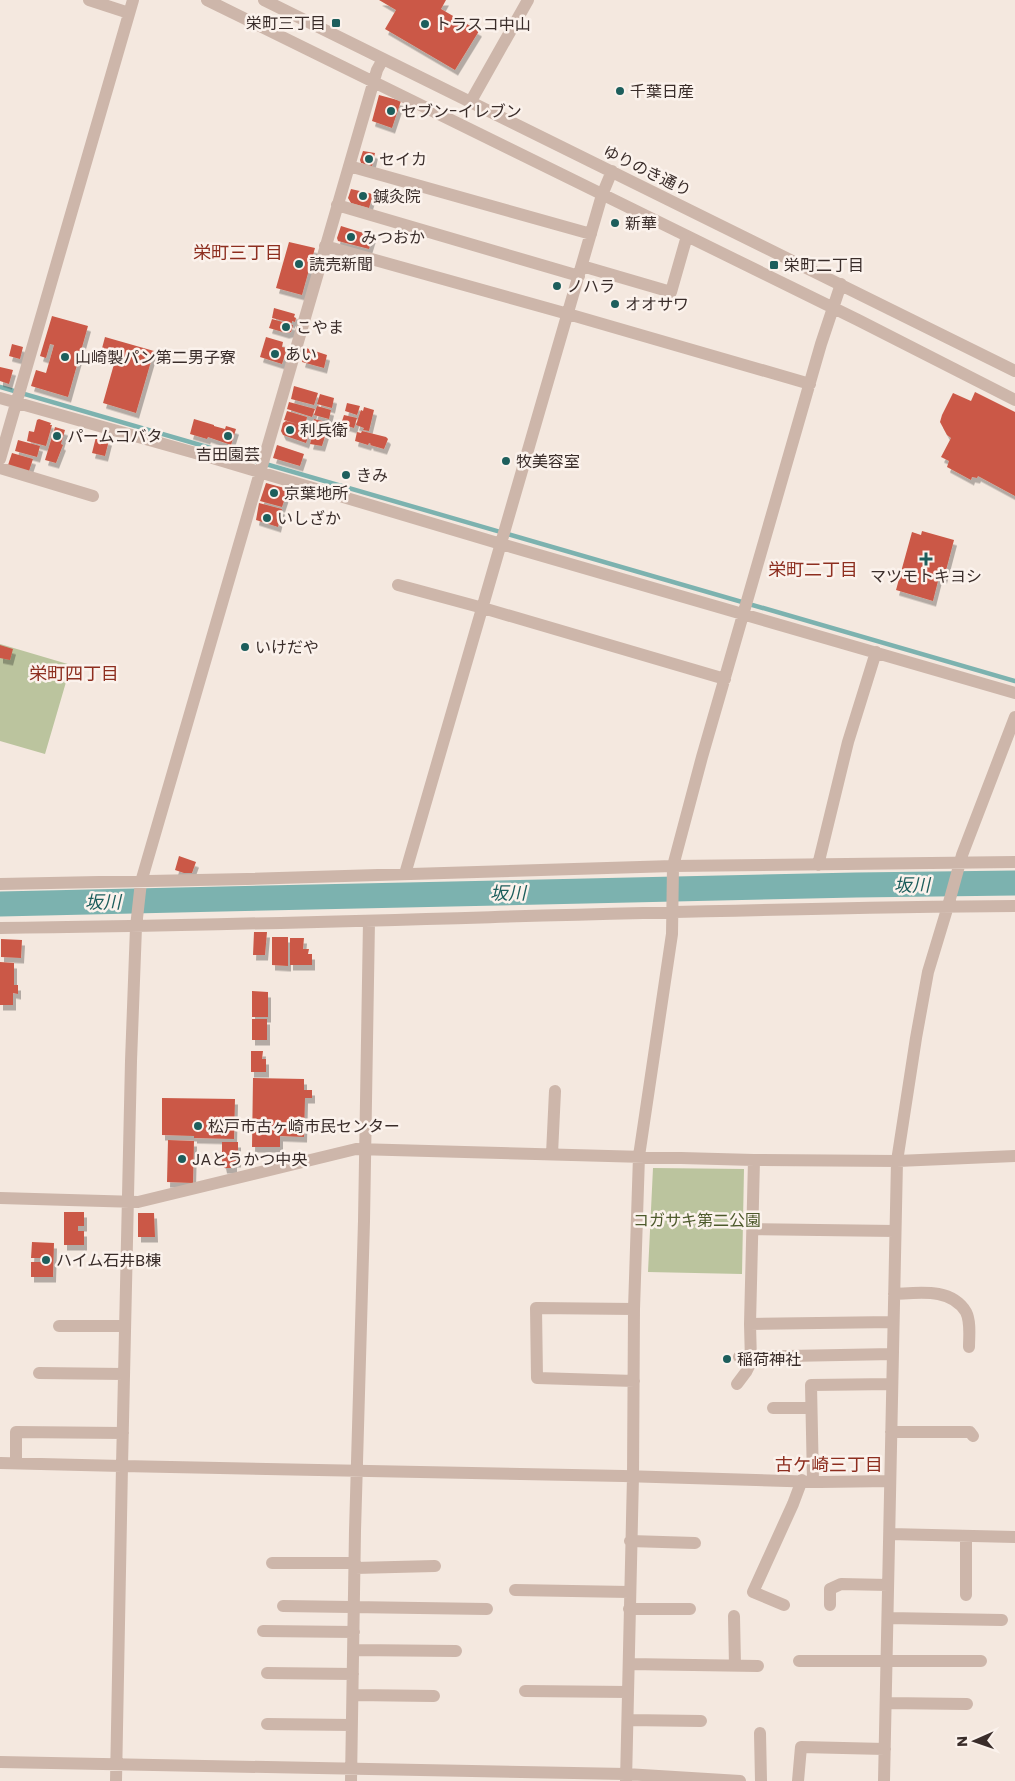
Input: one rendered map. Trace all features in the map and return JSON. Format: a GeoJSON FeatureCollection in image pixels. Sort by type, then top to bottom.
{"type":"FeatureCollection","features":[{"type":"Feature","properties":{"kind":"street"},"geometry":{"type":"LineString","coordinates":[[0,459],[131,6],[89,0]]}},
{"type":"Feature","properties":{"kind":"street"},"geometry":{"type":"LineString","coordinates":[[207,0],[1015,400]]}},
{"type":"Feature","properties":{"kind":"street","name":"ゆりのき通り"},"geometry":{"type":"LineString","coordinates":[[264,0],[1015,371]]}},
{"type":"Feature","properties":{"kind":"street"},"geometry":{"type":"LineString","coordinates":[[471,101],[528,0]]}},
{"type":"Feature","properties":{"kind":"street"},"geometry":{"type":"LineString","coordinates":[[116,1781],[128,1202],[136,923],[140,884],[337,205],[374,81],[383,59]]}},
{"type":"Feature","properties":{"kind":"street"},"geometry":{"type":"LineString","coordinates":[[349,166],[591,234]]}},
{"type":"Feature","properties":{"kind":"street"},"geometry":{"type":"LineString","coordinates":[[405,874],[602,195],[612,172]]}},
{"type":"Feature","properties":{"kind":"street"},"geometry":{"type":"LineString","coordinates":[[337,205],[581,271],[671,292],[687,236]]}},
{"type":"Feature","properties":{"kind":"street"},"geometry":{"type":"LineString","coordinates":[[325,246],[810,384]]}},
{"type":"Feature","properties":{"kind":"street"},"geometry":{"type":"LineString","coordinates":[[626,1778],[633,1476],[634,1309],[639,1156],[672,934],[673,866],[810,384],[841,284]]}},
{"type":"Feature","properties":{"kind":"street"},"geometry":{"type":"LineString","coordinates":[[0,398],[18,396],[199,454],[261,467],[746,608],[876,652],[1015,693]]}},
{"type":"Feature","properties":{"kind":"street"},"geometry":{"type":"LineString","coordinates":[[0,468],[94,496]]}},
{"type":"Feature","properties":{"kind":"street"},"geometry":{"type":"LineString","coordinates":[[398,586],[483,608],[725,679]]}},
{"type":"Feature","properties":{"kind":"street"},"geometry":{"type":"LineString","coordinates":[[818,865],[846,750],[876,652]]}},
{"type":"Feature","properties":{"kind":"street"},"geometry":{"type":"LineString","coordinates":[[884,1781],[897,1161],[914,1047],[928,972],[968,837],[1014,723]]}},
{"type":"Feature","properties":{"kind":"street"},"geometry":{"type":"LineString","coordinates":[[0,884],[140,884],[673,866],[960,866],[1015,862]]}},
{"type":"Feature","properties":{"kind":"street"},"geometry":{"type":"LineString","coordinates":[[0,928],[136,923],[369,921],[949,903],[1015,906]]}},
{"type":"Feature","properties":{"kind":"street"},"geometry":{"type":"LineString","coordinates":[[351,1775],[369,921]]}},
{"type":"Feature","properties":{"kind":"street"},"geometry":{"type":"LineString","coordinates":[[552,1154],[555,1091]]}},
{"type":"Feature","properties":{"kind":"street"},"geometry":{"type":"LineString","coordinates":[[0,1198],[138,1202],[356,1149],[754,1160],[897,1161],[1015,1156]]}},
{"type":"Feature","properties":{"kind":"street"},"geometry":{"type":"LineString","coordinates":[[737,1384],[746,1372],[750,1324],[754,1160]]}},
{"type":"Feature","properties":{"kind":"street"},"geometry":{"type":"LineString","coordinates":[[753,1229],[895,1231]]}},
{"type":"Feature","properties":{"kind":"street"},"geometry":{"type":"LineString","coordinates":[[894,1294],[932,1293],[948,1296],[966,1313],[970,1347]]}},
{"type":"Feature","properties":{"kind":"street"},"geometry":{"type":"LineString","coordinates":[[634,1309],[536,1308],[536,1378],[634,1381]]}},
{"type":"Feature","properties":{"kind":"street"},"geometry":{"type":"LineString","coordinates":[[750,1324],[893,1322]]}},
{"type":"Feature","properties":{"kind":"street"},"geometry":{"type":"LineString","coordinates":[[59,1326],[125,1326]]}},
{"type":"Feature","properties":{"kind":"street"},"geometry":{"type":"LineString","coordinates":[[747,1359],[893,1354]]}},
{"type":"Feature","properties":{"kind":"street"},"geometry":{"type":"LineString","coordinates":[[38,1373],[124,1374]]}},
{"type":"Feature","properties":{"kind":"street"},"geometry":{"type":"LineString","coordinates":[[784,1605],[753,1592],[793,1504],[808,1481],[810,1385],[892,1384]]}},
{"type":"Feature","properties":{"kind":"street"},"geometry":{"type":"LineString","coordinates":[[773,1408],[811,1408]]}},
{"type":"Feature","properties":{"kind":"street"},"geometry":{"type":"LineString","coordinates":[[16,1463],[16,1432],[123,1433]]}},
{"type":"Feature","properties":{"kind":"street"},"geometry":{"type":"LineString","coordinates":[[891,1432],[970,1432],[973,1436]]}},
{"type":"Feature","properties":{"kind":"street"},"geometry":{"type":"LineString","coordinates":[[0,1463],[808,1481],[890,1481]]}},
{"type":"Feature","properties":{"kind":"street"},"geometry":{"type":"LineString","coordinates":[[890,1534],[1015,1537]]}},
{"type":"Feature","properties":{"kind":"street"},"geometry":{"type":"LineString","coordinates":[[966,1536],[966,1594]]}},
{"type":"Feature","properties":{"kind":"street"},"geometry":{"type":"LineString","coordinates":[[630,1541],[695,1543]]}},
{"type":"Feature","properties":{"kind":"street"},"geometry":{"type":"LineString","coordinates":[[272,1563],[435,1566]]}},
{"type":"Feature","properties":{"kind":"street"},"geometry":{"type":"LineString","coordinates":[[830,1605],[830,1589],[841,1584],[888,1585]]}},
{"type":"Feature","properties":{"kind":"street"},"geometry":{"type":"LineString","coordinates":[[515,1590],[629,1592]]}},
{"type":"Feature","properties":{"kind":"street"},"geometry":{"type":"LineString","coordinates":[[283,1606],[487,1609]]}},
{"type":"Feature","properties":{"kind":"street"},"geometry":{"type":"LineString","coordinates":[[629,1609],[690,1609]]}},
{"type":"Feature","properties":{"kind":"street"},"geometry":{"type":"LineString","coordinates":[[734,1616],[734,1666]]}},
{"type":"Feature","properties":{"kind":"street"},"geometry":{"type":"LineString","coordinates":[[888,1618],[1002,1620]]}},
{"type":"Feature","properties":{"kind":"street"},"geometry":{"type":"LineString","coordinates":[[263,1631],[354,1632]]}},
{"type":"Feature","properties":{"kind":"street"},"geometry":{"type":"LineString","coordinates":[[354,1650],[456,1651]]}},
{"type":"Feature","properties":{"kind":"street"},"geometry":{"type":"LineString","coordinates":[[799,1661],[981,1661]]}},
{"type":"Feature","properties":{"kind":"street"},"geometry":{"type":"LineString","coordinates":[[629,1664],[758,1666]]}},
{"type":"Feature","properties":{"kind":"street"},"geometry":{"type":"LineString","coordinates":[[267,1673],[353,1674]]}},
{"type":"Feature","properties":{"kind":"street"},"geometry":{"type":"LineString","coordinates":[[524,1691],[628,1692]]}},
{"type":"Feature","properties":{"kind":"street"},"geometry":{"type":"LineString","coordinates":[[353,1695],[434,1696]]}},
{"type":"Feature","properties":{"kind":"street"},"geometry":{"type":"LineString","coordinates":[[886,1703],[966,1704]]}},
{"type":"Feature","properties":{"kind":"street"},"geometry":{"type":"LineString","coordinates":[[628,1720],[700,1721]]}},
{"type":"Feature","properties":{"kind":"street"},"geometry":{"type":"LineString","coordinates":[[267,1724],[352,1725]]}},
{"type":"Feature","properties":{"kind":"street"},"geometry":{"type":"LineString","coordinates":[[760,1733],[762,1781]]}},
{"type":"Feature","properties":{"kind":"street"},"geometry":{"type":"LineString","coordinates":[[798,1781],[801,1747],[885,1750]]}},
{"type":"Feature","properties":{"kind":"street"},"geometry":{"type":"LineString","coordinates":[[0,1762],[117,1764],[351,1775],[740,1781]]}},
{"type":"Feature","properties":{"kind":"green space"},"geometry":{"type":"Polygon","coordinates":[[[0,644],[71,665],[45,754],[0,741],[0,644]]]}},
{"type":"Feature","properties":{"kind":"green space","name":"コガサキ第二公園"},"geometry":{"type":"Polygon","coordinates":[[[653,1168],[744,1169],[742,1274],[648,1272],[653,1168]]]}},
{"type":"Feature","properties":{"kind":"building"},"geometry":{"type":"Polygon","coordinates":[[[379,0],[446,0],[441,9],[479,31],[455,70],[385,29],[396,10],[379,0]]]}},
{"type":"Feature","properties":{"kind":"building"},"geometry":{"type":"Polygon","coordinates":[[[379,95],[401,101],[392,128],[372,121],[379,95]]]}},
{"type":"Feature","properties":{"kind":"building"},"geometry":{"type":"Polygon","coordinates":[[[363,151],[375,153],[372,166],[361,163],[363,151]]]}},
{"type":"Feature","properties":{"kind":"building"},"geometry":{"type":"Polygon","coordinates":[[[351,189],[373,194],[369,208],[351,203],[348,198],[351,189]]]}},
{"type":"Feature","properties":{"kind":"building"},"geometry":{"type":"Polygon","coordinates":[[[341,226],[373,236],[369,249],[338,241],[337,238],[341,226]]]}},
{"type":"Feature","properties":{"kind":"building"},"geometry":{"type":"Polygon","coordinates":[[[289,242],[315,248],[302,295],[276,288],[289,242]]]}},
{"type":"Feature","properties":{"kind":"building"},"geometry":{"type":"Polygon","coordinates":[[[274,308],[295,314],[295,322],[272,318],[274,308]]]}},
{"type":"Feature","properties":{"kind":"building","name":"山崎製パン第二男子寮"},"geometry":{"type":"Polygon","coordinates":[[[52,316],[88,326],[68,397],[31,386],[36,370],[46,373],[54,345],[50,344],[46,358],[40,356],[52,316]]]}},
{"type":"Feature","properties":{"kind":"building"},"geometry":{"type":"Polygon","coordinates":[[[272,319],[293,325],[291,332],[286,333],[269,328],[272,319]]]}},
{"type":"Feature","properties":{"kind":"building"},"geometry":{"type":"Polygon","coordinates":[[[105,337],[154,351],[136,413],[103,403],[116,357],[101,352],[105,337]]]}},
{"type":"Feature","properties":{"kind":"building"},"geometry":{"type":"Polygon","coordinates":[[[266,337],[283,342],[282,347],[287,348],[282,364],[260,357],[266,337]]]}},
{"type":"Feature","properties":{"kind":"building"},"geometry":{"type":"Polygon","coordinates":[[[12,344],[23,347],[20,359],[9,356],[12,344]]]}},
{"type":"Feature","properties":{"kind":"building"},"geometry":{"type":"Polygon","coordinates":[[[306,348],[327,355],[324,368],[302,362],[306,348]]]}},
{"type":"Feature","properties":{"kind":"building"},"geometry":{"type":"Polygon","coordinates":[[[0,367],[13,370],[9,384],[0,381],[0,367]]]}},
{"type":"Feature","properties":{"kind":"building"},"geometry":{"type":"Polygon","coordinates":[[[294,386],[318,393],[314,405],[291,399],[294,386]]]}},
{"type":"Feature","properties":{"kind":"building"},"geometry":{"type":"Polygon","coordinates":[[[975,392],[1015,412],[1015,496],[978,476],[977,478],[972,477],[971,480],[947,467],[949,461],[941,457],[951,438],[947,435],[940,422],[953,393],[971,401],[975,392]]]}},
{"type":"Feature","properties":{"kind":"building"},"geometry":{"type":"Polygon","coordinates":[[[320,394],[334,398],[332,408],[317,404],[320,394]]]}},
{"type":"Feature","properties":{"kind":"building"},"geometry":{"type":"Polygon","coordinates":[[[289,402],[315,409],[312,417],[287,409],[289,402]]]}},
{"type":"Feature","properties":{"kind":"building"},"geometry":{"type":"Polygon","coordinates":[[[347,403],[360,406],[357,415],[345,411],[347,403]]]}},
{"type":"Feature","properties":{"kind":"building"},"geometry":{"type":"Polygon","coordinates":[[[317,406],[331,410],[329,419],[314,415],[317,406]]]}},
{"type":"Feature","properties":{"kind":"building"},"geometry":{"type":"Polygon","coordinates":[[[364,407],[374,410],[369,431],[363,430],[364,428],[356,425],[361,410],[363,411],[364,407]]]}},
{"type":"Feature","properties":{"kind":"building"},"geometry":{"type":"Polygon","coordinates":[[[287,411],[307,417],[305,427],[311,428],[306,443],[283,435],[281,431],[283,423],[286,421],[298,424],[284,420],[287,411]]]}},
{"type":"Feature","properties":{"kind":"building"},"geometry":{"type":"Polygon","coordinates":[[[344,415],[357,418],[354,428],[341,424],[344,415]]]}},
{"type":"Feature","properties":{"kind":"building"},"geometry":{"type":"Polygon","coordinates":[[[39,419],[52,425],[46,446],[27,441],[29,431],[34,432],[37,420],[39,419]]]}},
{"type":"Feature","properties":{"kind":"building"},"geometry":{"type":"Polygon","coordinates":[[[194,419],[225,429],[226,426],[236,429],[231,445],[208,437],[207,439],[190,434],[194,419]]]}},
{"type":"Feature","properties":{"kind":"building"},"geometry":{"type":"Polygon","coordinates":[[[314,419],[330,423],[327,432],[311,428],[314,419]]]}},
{"type":"Feature","properties":{"kind":"building"},"geometry":{"type":"Polygon","coordinates":[[[55,427],[65,430],[61,444],[63,445],[56,463],[45,460],[55,427]]]}},
{"type":"Feature","properties":{"kind":"building"},"geometry":{"type":"Polygon","coordinates":[[[314,430],[326,433],[322,446],[310,444],[314,430]]]}},
{"type":"Feature","properties":{"kind":"building"},"geometry":{"type":"Polygon","coordinates":[[[362,431],[386,437],[388,439],[384,449],[369,443],[368,445],[355,441],[357,432],[361,433],[362,431]]]}},
{"type":"Feature","properties":{"kind":"building"},"geometry":{"type":"Polygon","coordinates":[[[96,437],[109,440],[105,456],[92,453],[96,437]]]}},
{"type":"Feature","properties":{"kind":"building"},"geometry":{"type":"Polygon","coordinates":[[[18,440],[40,446],[37,457],[15,451],[18,440]]]}},
{"type":"Feature","properties":{"kind":"building"},"geometry":{"type":"Polygon","coordinates":[[[277,445],[304,454],[300,466],[273,458],[277,445]]]}},
{"type":"Feature","properties":{"kind":"building"},"geometry":{"type":"Polygon","coordinates":[[[12,453],[33,459],[28,474],[8,465],[12,453]]]}},
{"type":"Feature","properties":{"kind":"building"},"geometry":{"type":"Polygon","coordinates":[[[266,483],[288,489],[282,507],[260,501],[266,483]]]}},
{"type":"Feature","properties":{"kind":"building"},"geometry":{"type":"Polygon","coordinates":[[[259,503],[282,509],[278,527],[256,520],[259,503]]]}},
{"type":"Feature","properties":{"kind":"building"},"geometry":{"type":"Polygon","coordinates":[[[922,531],[954,540],[944,578],[939,577],[933,601],[896,590],[912,532],[921,535],[922,531]]]}},
{"type":"Feature","properties":{"kind":"building"},"geometry":{"type":"Polygon","coordinates":[[[0,645],[13,649],[10,660],[0,658],[0,645]]]}},
{"type":"Feature","properties":{"kind":"building"},"geometry":{"type":"Polygon","coordinates":[[[179,856],[196,862],[192,873],[175,870],[179,856]]]}},
{"type":"Feature","properties":{"kind":"building"},"geometry":{"type":"Polygon","coordinates":[[[254,932],[267,932],[265,955],[253,955],[254,932]]]}},
{"type":"Feature","properties":{"kind":"building"},"geometry":{"type":"Polygon","coordinates":[[[272,937],[288,937],[288,966],[272,965],[272,937]]]}},
{"type":"Feature","properties":{"kind":"building"},"geometry":{"type":"Polygon","coordinates":[[[290,938],[304,938],[303,949],[309,949],[308,954],[312,954],[312,965],[290,965],[290,938]]]}},
{"type":"Feature","properties":{"kind":"building"},"geometry":{"type":"Polygon","coordinates":[[[1,939],[22,940],[21,958],[1,957],[1,939]]]}},
{"type":"Feature","properties":{"kind":"building"},"geometry":{"type":"Polygon","coordinates":[[[0,962],[14,963],[14,985],[18,985],[18,994],[13,993],[13,1005],[0,1005],[0,962]]]}},
{"type":"Feature","properties":{"kind":"building"},"geometry":{"type":"Polygon","coordinates":[[[252,991],[268,992],[268,1017],[252,1017],[252,991]]]}},
{"type":"Feature","properties":{"kind":"building"},"geometry":{"type":"Polygon","coordinates":[[[252,1019],[267,1019],[267,1040],[252,1040],[252,1019]]]}},
{"type":"Feature","properties":{"kind":"building"},"geometry":{"type":"Polygon","coordinates":[[[251,1051],[263,1051],[262,1059],[266,1059],[266,1072],[251,1072],[251,1051]]]}},
{"type":"Feature","properties":{"kind":"building"},"geometry":{"type":"Polygon","coordinates":[[[253,1078],[304,1079],[304,1090],[312,1090],[312,1098],[305,1098],[304,1137],[280,1136],[280,1147],[252,1147],[253,1078]]]}},
{"type":"Feature","properties":{"kind":"building","name":"松戸市古ヶ崎市民センター"},"geometry":{"type":"Polygon","coordinates":[[[162,1098],[235,1099],[234,1139],[162,1135],[162,1098]]]}},
{"type":"Feature","properties":{"kind":"building"},"geometry":{"type":"Polygon","coordinates":[[[168,1140],[194,1141],[193,1183],[167,1182],[168,1140]]]}},
{"type":"Feature","properties":{"kind":"building"},"geometry":{"type":"Polygon","coordinates":[[[222,1142],[238,1142],[238,1162],[234,1162],[234,1168],[224,1168],[222,1163],[222,1142]]]}},
{"type":"Feature","properties":{"kind":"building","name":"ハイム石井B棟"},"geometry":{"type":"Polygon","coordinates":[[[64,1212],[84,1212],[84,1226],[78,1226],[78,1231],[84,1231],[84,1245],[64,1245],[64,1212]]]}},
{"type":"Feature","properties":{"kind":"building"},"geometry":{"type":"Polygon","coordinates":[[[138,1213],[154,1213],[155,1237],[138,1237],[138,1213]]]}},
{"type":"Feature","properties":{"kind":"building","name":"ハイム石井B棟"},"geometry":{"type":"Polygon","coordinates":[[[32,1242],[54,1243],[53,1277],[31,1277],[31,1262],[40,1262],[40,1258],[31,1258],[32,1242]]]}},
{"type":"Feature","properties":{"kind":"waterway"},"geometry":{"type":"LineString","coordinates":[[0,387],[1015,681]]}},
{"type":"Feature","properties":{"kind":"waterway","name":"坂川"},"geometry":{"type":"LineString","coordinates":[[0,904],[1015,883]]}},
{"type":"Feature","properties":{"kind":"place","name":"栄町三丁目"},"geometry":{"type":"Point","coordinates":[336,23]}},
{"type":"Feature","properties":{"kind":"place","name":"トラスコ中山"},"geometry":{"type":"Point","coordinates":[425,24]}},
{"type":"Feature","properties":{"kind":"place","name":"千葉日産"},"geometry":{"type":"Point","coordinates":[620,91]}},
{"type":"Feature","properties":{"kind":"place","name":"セブン-イレブン"},"geometry":{"type":"Point","coordinates":[391,111]}},
{"type":"Feature","properties":{"kind":"place","name":"セイカ"},"geometry":{"type":"Point","coordinates":[369,159]}},
{"type":"Feature","properties":{"kind":"place","name":"鍼灸院"},"geometry":{"type":"Point","coordinates":[363,196]}},
{"type":"Feature","properties":{"kind":"place","name":"新華"},"geometry":{"type":"Point","coordinates":[615,223]}},
{"type":"Feature","properties":{"kind":"place","name":"みつおか"},"geometry":{"type":"Point","coordinates":[351,237]}},
{"type":"Feature","properties":{"kind":"place","name":"読売新聞"},"geometry":{"type":"Point","coordinates":[299,264]}},
{"type":"Feature","properties":{"kind":"place","name":"栄町二丁目"},"geometry":{"type":"Point","coordinates":[774,265]}},
{"type":"Feature","properties":{"kind":"place","name":"ノハラ"},"geometry":{"type":"Point","coordinates":[557,286]}},
{"type":"Feature","properties":{"kind":"place","name":"オオサワ"},"geometry":{"type":"Point","coordinates":[615,304]}},
{"type":"Feature","properties":{"kind":"place","name":"こやま"},"geometry":{"type":"Point","coordinates":[286,327]}},
{"type":"Feature","properties":{"kind":"place","name":"あい"},"geometry":{"type":"Point","coordinates":[275,354]}},
{"type":"Feature","properties":{"kind":"place","name":"山崎製パン第二男子寮"},"geometry":{"type":"Point","coordinates":[65,357]}},
{"type":"Feature","properties":{"kind":"place","name":"利兵衛"},"geometry":{"type":"Point","coordinates":[290,430]}},
{"type":"Feature","properties":{"kind":"place","name":"パームコバタ"},"geometry":{"type":"Point","coordinates":[57,436]}},
{"type":"Feature","properties":{"kind":"place","name":"吉田園芸"},"geometry":{"type":"Point","coordinates":[228,436]}},
{"type":"Feature","properties":{"kind":"place","name":"牧美容室"},"geometry":{"type":"Point","coordinates":[506,461]}},
{"type":"Feature","properties":{"kind":"place","name":"きみ"},"geometry":{"type":"Point","coordinates":[346,475]}},
{"type":"Feature","properties":{"kind":"place","name":"京葉地所"},"geometry":{"type":"Point","coordinates":[274,493]}},
{"type":"Feature","properties":{"kind":"place","name":"いしざか"},"geometry":{"type":"Point","coordinates":[267,518]}},
{"type":"Feature","properties":{"kind":"place","name":"マツモトキヨシ"},"geometry":{"type":"Point","coordinates":[926,559]}},
{"type":"Feature","properties":{"kind":"place","name":"いけだや"},"geometry":{"type":"Point","coordinates":[245,647]}},
{"type":"Feature","properties":{"kind":"place","name":"松戸市古ヶ崎市民センター"},"geometry":{"type":"Point","coordinates":[198,1126]}},
{"type":"Feature","properties":{"kind":"place","name":"JAとうかつ中央"},"geometry":{"type":"Point","coordinates":[182,1159]}},
{"type":"Feature","properties":{"kind":"place","name":"ハイム石井B棟"},"geometry":{"type":"Point","coordinates":[46,1260]}},
{"type":"Feature","properties":{"kind":"place","name":"稲荷神社"},"geometry":{"type":"Point","coordinates":[727,1359]}},
{"type":"Feature","properties":{"kind":"district","name":"栄町三丁目"},"geometry":{"type":"Point","coordinates":[238,252]}},
{"type":"Feature","properties":{"kind":"district","name":"栄町二丁目"},"geometry":{"type":"Point","coordinates":[813,569]}},
{"type":"Feature","properties":{"kind":"district","name":"栄町四丁目"},"geometry":{"type":"Point","coordinates":[74,673]}},
{"type":"Feature","properties":{"kind":"district","name":"古ケ崎三丁目"},"geometry":{"type":"Point","coordinates":[829,1464]}}]}
